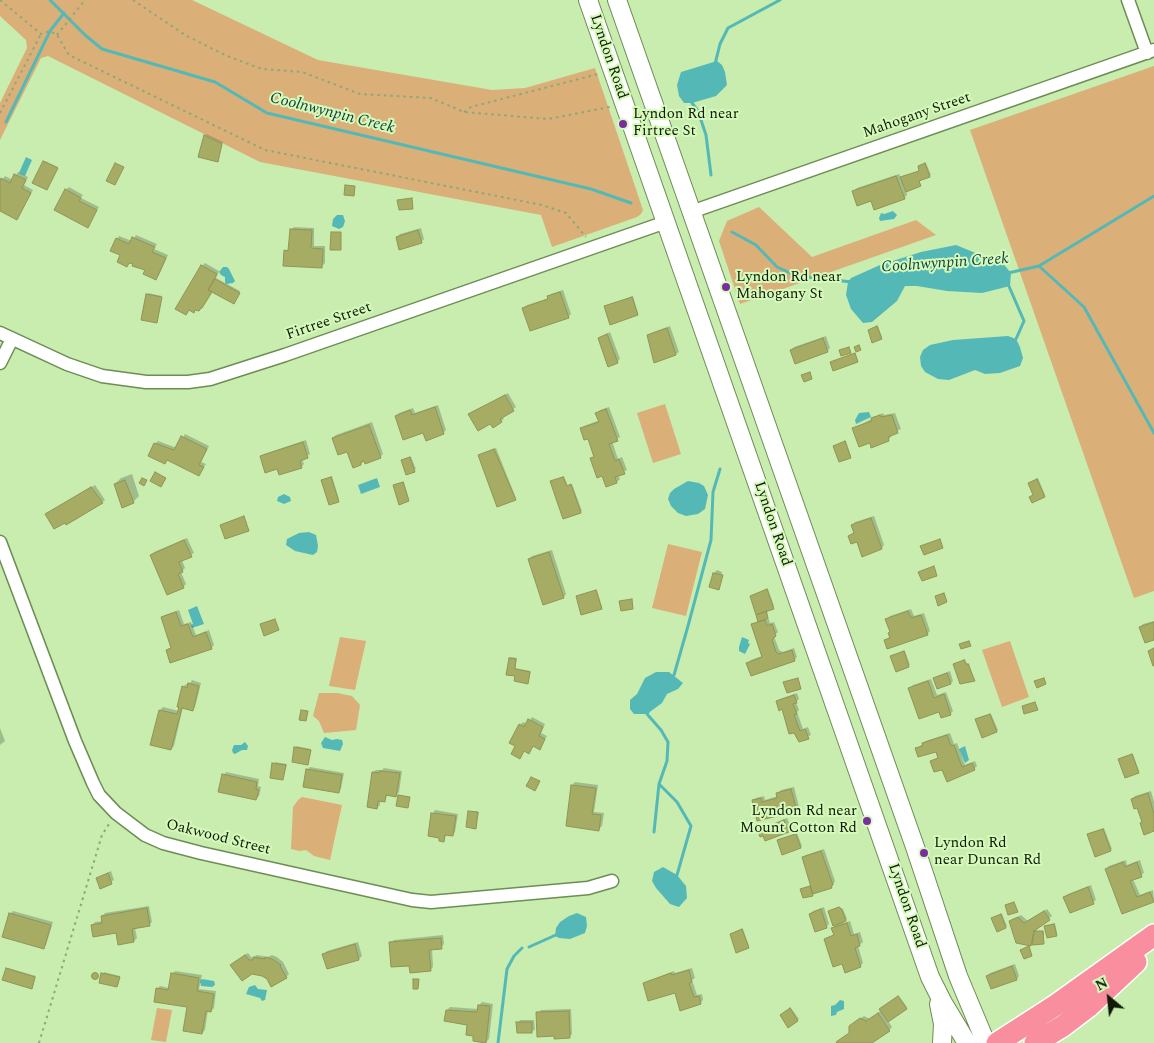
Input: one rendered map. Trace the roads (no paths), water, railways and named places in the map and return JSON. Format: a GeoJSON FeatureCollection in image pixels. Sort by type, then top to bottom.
{"type":"FeatureCollection","features":[{"type":"Feature","properties":{"kind":"highway"},"geometry":{"type":"LineString","coordinates":[[997,1043],[1056,1005],[1154,935]]}},
{"type":"Feature","properties":{"kind":"highway"},"geometry":{"type":"LineString","coordinates":[[1035,1043],[1063,1026],[1088,1006],[1154,946]]}},
{"type":"Feature","properties":{"kind":"main road","name":"Lyndon Road"},"geometry":{"type":"LineString","coordinates":[[588,0],[930,977],[943,1003],[968,1043]]}},
{"type":"Feature","properties":{"kind":"main road","name":"Lyndon Road"},"geometry":{"type":"LineString","coordinates":[[617,0],[915,848],[958,976],[986,1043]]}},
{"type":"Feature","properties":{"kind":"main road"},"geometry":{"type":"LineString","coordinates":[[666,222],[691,212]]}},
{"type":"Feature","properties":{"kind":"main road"},"geometry":{"type":"LineString","coordinates":[[888,857],[915,848]]}},
{"type":"Feature","properties":{"kind":"main road"},"geometry":{"type":"LineString","coordinates":[[930,977],[942,1017],[942,1043]]}},
{"type":"Feature","properties":{"kind":"street"},"geometry":{"type":"LineString","coordinates":[[1128,0],[1150,51]]}},
{"type":"Feature","properties":{"kind":"street","name":"Mahogany Street"},"geometry":{"type":"LineString","coordinates":[[691,212],[1150,51]]}},
{"type":"Feature","properties":{"kind":"street","name":"Firtree Street"},"geometry":{"type":"LineString","coordinates":[[0,333],[67,364],[102,376],[146,382],[188,382],[210,379],[666,222]]}},
{"type":"Feature","properties":{"kind":"street"},"geometry":{"type":"LineString","coordinates":[[0,363],[12,339]]}},
{"type":"Feature","properties":{"kind":"street","name":"Oakwood Street"},"geometry":{"type":"LineString","coordinates":[[0,542],[82,758],[99,795],[116,813],[145,834],[163,843],[412,900],[431,902],[588,888],[612,881]]}},
{"type":"Feature","properties":{"kind":"water"},"geometry":{"type":"Polygon","coordinates":[[[717,61],[722,65],[725,72],[727,85],[716,96],[692,103],[684,103],[679,96],[677,85],[681,72],[717,61]]]}},
{"type":"Feature","properties":{"kind":"water"},"geometry":{"type":"Polygon","coordinates":[[[26,157],[32,160],[25,176],[19,173],[26,157]]]}},
{"type":"Feature","properties":{"kind":"water"},"geometry":{"type":"Polygon","coordinates":[[[893,211],[897,215],[894,219],[880,221],[881,213],[893,211]]]}},
{"type":"Feature","properties":{"kind":"water"},"geometry":{"type":"Polygon","coordinates":[[[337,215],[343,215],[345,221],[343,227],[339,229],[332,226],[333,219],[337,215]]]}},
{"type":"Feature","properties":{"kind":"water"},"geometry":{"type":"Polygon","coordinates":[[[956,245],[1000,260],[1011,273],[1010,286],[982,293],[905,286],[897,301],[872,322],[863,323],[851,309],[846,295],[848,282],[851,278],[880,265],[921,252],[956,245]]]}},
{"type":"Feature","properties":{"kind":"water"},"geometry":{"type":"Polygon","coordinates":[[[223,267],[229,269],[235,281],[233,283],[226,284],[225,277],[219,272],[223,267]]]}},
{"type":"Feature","properties":{"kind":"water"},"geometry":{"type":"Polygon","coordinates":[[[1008,336],[1016,339],[1023,358],[1020,366],[1000,373],[985,374],[975,370],[949,380],[938,379],[925,372],[921,366],[920,357],[923,350],[930,345],[953,340],[1008,336]]]}},
{"type":"Feature","properties":{"kind":"water"},"geometry":{"type":"Polygon","coordinates":[[[869,412],[871,417],[856,424],[855,420],[859,413],[869,412]]]}},
{"type":"Feature","properties":{"kind":"water"},"geometry":{"type":"Polygon","coordinates":[[[377,478],[380,487],[361,494],[358,485],[377,478]]]}},
{"type":"Feature","properties":{"kind":"water"},"geometry":{"type":"Polygon","coordinates":[[[688,481],[704,486],[708,495],[705,509],[698,514],[686,516],[678,513],[671,506],[668,499],[674,489],[688,481]]]}},
{"type":"Feature","properties":{"kind":"water"},"geometry":{"type":"Polygon","coordinates":[[[284,494],[290,497],[291,501],[284,504],[277,501],[278,497],[284,494]]]}},
{"type":"Feature","properties":{"kind":"water"},"geometry":{"type":"Polygon","coordinates":[[[309,532],[316,535],[318,546],[317,552],[313,555],[295,551],[286,545],[287,539],[299,533],[309,532]]]}},
{"type":"Feature","properties":{"kind":"water"},"geometry":{"type":"Polygon","coordinates":[[[197,606],[204,624],[192,628],[191,625],[193,624],[188,610],[197,606]]]}},
{"type":"Feature","properties":{"kind":"water"},"geometry":{"type":"Polygon","coordinates":[[[742,637],[749,640],[748,643],[750,644],[745,654],[739,651],[742,637]]]}},
{"type":"Feature","properties":{"kind":"water"},"geometry":{"type":"Polygon","coordinates":[[[656,672],[669,672],[683,683],[678,689],[667,694],[662,703],[647,714],[634,714],[630,709],[630,700],[637,694],[645,678],[656,672]]]}},
{"type":"Feature","properties":{"kind":"water"},"geometry":{"type":"Polygon","coordinates":[[[325,737],[332,740],[342,740],[343,744],[340,751],[323,748],[321,743],[325,737]]]}},
{"type":"Feature","properties":{"kind":"water"},"geometry":{"type":"Polygon","coordinates":[[[245,742],[248,746],[247,750],[233,753],[234,745],[241,745],[245,742]]]}},
{"type":"Feature","properties":{"kind":"water"},"geometry":{"type":"Polygon","coordinates":[[[965,746],[969,760],[965,763],[959,749],[965,746]]]}},
{"type":"Feature","properties":{"kind":"water"},"geometry":{"type":"Polygon","coordinates":[[[663,867],[677,875],[686,886],[687,898],[679,907],[670,904],[652,881],[654,872],[663,867]]]}},
{"type":"Feature","properties":{"kind":"water"},"geometry":{"type":"Polygon","coordinates":[[[577,913],[586,917],[587,926],[585,933],[570,939],[555,936],[556,928],[560,922],[577,913]]]}},
{"type":"Feature","properties":{"kind":"water"},"geometry":{"type":"Polygon","coordinates":[[[202,979],[214,981],[215,985],[212,987],[201,986],[200,981],[202,979]]]}},
{"type":"Feature","properties":{"kind":"water"},"geometry":{"type":"Polygon","coordinates":[[[255,985],[258,989],[267,990],[265,1000],[262,1001],[260,998],[246,994],[249,987],[255,985]]]}},
{"type":"Feature","properties":{"kind":"water"},"geometry":{"type":"Polygon","coordinates":[[[840,1000],[844,1001],[844,1009],[831,1016],[831,1006],[840,1000]]]}},
{"type":"Feature","properties":{"kind":"waterway","name":"Coolnwynpin Creek"},"geometry":{"type":"LineString","coordinates":[[50,0],[102,49],[215,82],[267,113],[591,189],[631,203]]}},
{"type":"Feature","properties":{"kind":"waterway"},"geometry":{"type":"LineString","coordinates":[[715,64],[720,44],[728,28],[780,0]]}},
{"type":"Feature","properties":{"kind":"waterway"},"geometry":{"type":"LineString","coordinates":[[6,122],[50,31],[64,13]]}},
{"type":"Feature","properties":{"kind":"waterway"},"geometry":{"type":"LineString","coordinates":[[693,101],[692,103],[698,111],[706,135],[711,175]]}},
{"type":"Feature","properties":{"kind":"waterway","name":"Coolnwynpin Creek"},"geometry":{"type":"LineString","coordinates":[[1008,273],[1039,266],[1154,196]]}},
{"type":"Feature","properties":{"kind":"waterway","name":"Coolnwynpin Creek"},"geometry":{"type":"LineString","coordinates":[[732,232],[756,245],[777,267],[797,276],[852,282]]}},
{"type":"Feature","properties":{"kind":"waterway"},"geometry":{"type":"LineString","coordinates":[[1039,266],[1084,307],[1154,433]]}},
{"type":"Feature","properties":{"kind":"waterway"},"geometry":{"type":"LineString","coordinates":[[1008,284],[1024,321],[1016,339]]}},
{"type":"Feature","properties":{"kind":"waterway"},"geometry":{"type":"LineString","coordinates":[[672,677],[711,540],[713,492],[720,469]]}},
{"type":"Feature","properties":{"kind":"waterway"},"geometry":{"type":"LineString","coordinates":[[649,710],[647,714],[661,730],[668,742],[667,761],[659,784],[654,832]]}},
{"type":"Feature","properties":{"kind":"waterway"},"geometry":{"type":"LineString","coordinates":[[659,784],[677,802],[691,826],[677,875]]}},
{"type":"Feature","properties":{"kind":"waterway"},"geometry":{"type":"LineString","coordinates":[[529,947],[558,934]]}},
{"type":"Feature","properties":{"kind":"waterway"},"geometry":{"type":"LineString","coordinates":[[498,1043],[507,969],[514,956],[522,948]]}},
{"type":"Feature","properties":{"kind":"place","name":"Lyndon Rd near Firtree St"},"geometry":{"type":"Point","coordinates":[623,124]}},
{"type":"Feature","properties":{"kind":"place","name":"Lyndon Rd near Mahogany St"},"geometry":{"type":"Point","coordinates":[726,287]}},
{"type":"Feature","properties":{"kind":"place","name":"Lyndon Rd near Mount Cotton Rd"},"geometry":{"type":"Point","coordinates":[867,821]}},
{"type":"Feature","properties":{"kind":"place","name":"Lyndon Rd near Duncan Rd"},"geometry":{"type":"Point","coordinates":[924,853]}}]}
